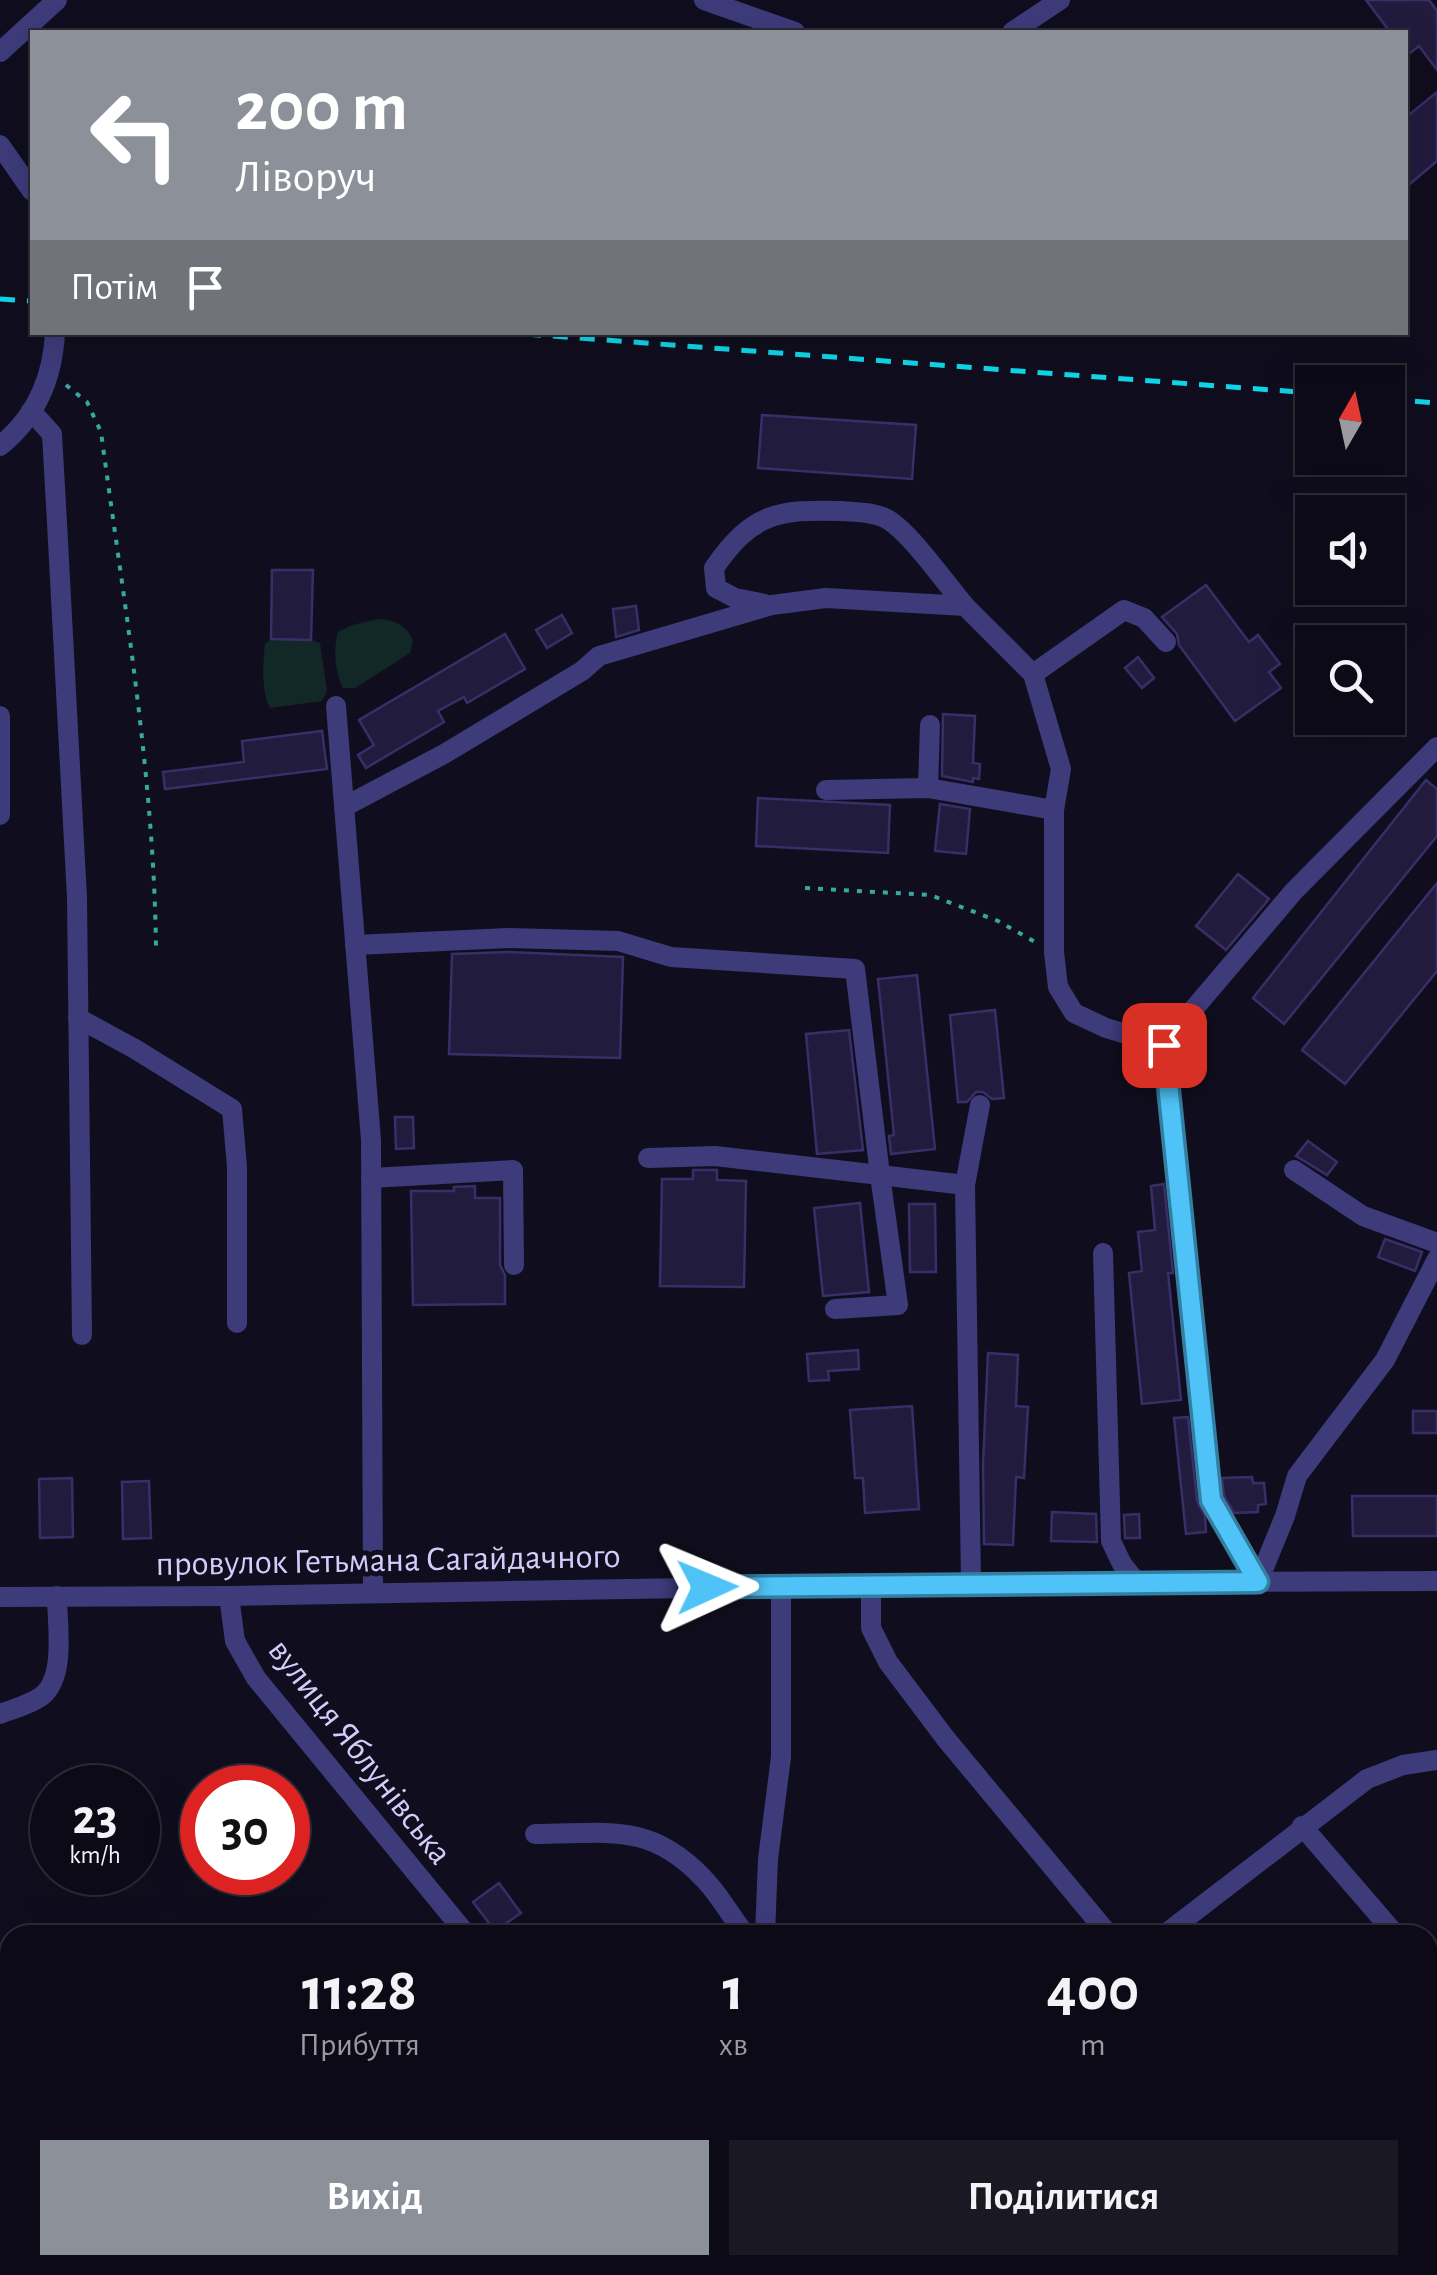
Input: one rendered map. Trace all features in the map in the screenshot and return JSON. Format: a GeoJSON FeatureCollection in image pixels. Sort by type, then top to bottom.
{"type":"FeatureCollection","features":[{"type":"Feature","properties":{"kind":"street"},"geometry":{"type":"LineString","coordinates":[[0,52],[58,0]]}},
{"type":"Feature","properties":{"kind":"street"},"geometry":{"type":"LineString","coordinates":[[704,0],[789,30]]}},
{"type":"Feature","properties":{"kind":"street"},"geometry":{"type":"LineString","coordinates":[[1015,30],[1060,0]]}},
{"type":"Feature","properties":{"kind":"street"},"geometry":{"type":"LineString","coordinates":[[0,144],[30,188]]}},
{"type":"Feature","properties":{"kind":"street"},"geometry":{"type":"LineString","coordinates":[[0,446],[12,437],[43,395],[55,335]]}},
{"type":"Feature","properties":{"kind":"street"},"geometry":{"type":"LineString","coordinates":[[31,411],[52,434],[76,898],[82,1336]]}},
{"type":"Feature","properties":{"kind":"street"},"geometry":{"type":"LineString","coordinates":[[772,605],[735,598],[716,588],[714,568],[731,543],[789,510],[864,512],[886,519],[904,535],[1033,674],[1061,769],[1054,810],[1054,952],[1058,987],[1074,1013],[1106,1028],[1164,1045]]}},
{"type":"Feature","properties":{"kind":"street"},"geometry":{"type":"LineString","coordinates":[[344,808],[444,754],[599,656],[772,605],[826,598],[966,606]]}},
{"type":"Feature","properties":{"kind":"street"},"geometry":{"type":"LineString","coordinates":[[1033,674],[1124,610],[1144,618],[1166,642]]}},
{"type":"Feature","properties":{"kind":"street"},"geometry":{"type":"LineString","coordinates":[[336,706],[371,1178],[374,1591]]}},
{"type":"Feature","properties":{"kind":"street"},"geometry":{"type":"LineString","coordinates":[[0,716],[0,815]]}},
{"type":"Feature","properties":{"kind":"street"},"geometry":{"type":"LineString","coordinates":[[928,788],[930,725]]}},
{"type":"Feature","properties":{"kind":"street"},"geometry":{"type":"LineString","coordinates":[[1258,1582],[1211,1500],[1164,1045],[1294,891],[1437,747]]}},
{"type":"Feature","properties":{"kind":"street"},"geometry":{"type":"LineString","coordinates":[[826,790],[928,788],[1054,810]]}},
{"type":"Feature","properties":{"kind":"street"},"geometry":{"type":"LineString","coordinates":[[355,944],[508,938],[618,941],[672,957],[854,969],[898,1306],[835,1309]]}},
{"type":"Feature","properties":{"kind":"street"},"geometry":{"type":"LineString","coordinates":[[78,1018],[136,1049],[232,1110],[237,1323]]}},
{"type":"Feature","properties":{"kind":"street"},"geometry":{"type":"LineString","coordinates":[[972,1582],[966,1185],[980,1105]]}},
{"type":"Feature","properties":{"kind":"street"},"geometry":{"type":"LineString","coordinates":[[648,1158],[715,1156],[966,1185]]}},
{"type":"Feature","properties":{"kind":"street"},"geometry":{"type":"LineString","coordinates":[[371,1178],[512,1170],[514,1265]]}},
{"type":"Feature","properties":{"kind":"street"},"geometry":{"type":"LineString","coordinates":[[1294,1170],[1363,1216],[1437,1243]]}},
{"type":"Feature","properties":{"kind":"street"},"geometry":{"type":"LineString","coordinates":[[1103,1253],[1111,1540],[1122,1564],[1137,1583]]}},
{"type":"Feature","properties":{"kind":"street"},"geometry":{"type":"LineString","coordinates":[[1258,1582],[1286,1516],[1297,1476],[1385,1360],[1437,1259]]}},
{"type":"Feature","properties":{"kind":"street","name":"провулок Гетьмана Сагайдачного"},"geometry":{"type":"LineString","coordinates":[[0,1597],[972,1582],[1437,1581]]}},
{"type":"Feature","properties":{"kind":"street"},"geometry":{"type":"LineString","coordinates":[[871,1585],[871,1628],[888,1662],[1101,1925]]}},
{"type":"Feature","properties":{"kind":"street"},"geometry":{"type":"LineString","coordinates":[[765,1925],[768,1859],[781,1757],[781,1586]]}},
{"type":"Feature","properties":{"kind":"street"},"geometry":{"type":"LineString","coordinates":[[0,1714],[41,1697],[54,1684],[57,1596]]}},
{"type":"Feature","properties":{"kind":"street","name":"вулиця Яблунівська"},"geometry":{"type":"LineString","coordinates":[[229,1596],[235,1642],[256,1678],[459,1925]]}},
{"type":"Feature","properties":{"kind":"street"},"geometry":{"type":"LineString","coordinates":[[1177,1925],[1367,1779],[1403,1764],[1437,1760]]}},
{"type":"Feature","properties":{"kind":"street"},"geometry":{"type":"LineString","coordinates":[[1302,1826],[1387,1925]]}},
{"type":"Feature","properties":{"kind":"street"},"geometry":{"type":"LineString","coordinates":[[534,1834],[636,1834],[658,1842],[706,1880],[739,1925]]}},
{"type":"Feature","properties":{"kind":"path"},"geometry":{"type":"LineString","coordinates":[[50,373],[87,402],[101,432],[142,734],[155,881],[156,950]]}},
{"type":"Feature","properties":{"kind":"path"},"geometry":{"type":"LineString","coordinates":[[805,888],[930,895],[998,920],[1054,952]]}},
{"type":"Feature","properties":{"kind":"green space"},"geometry":{"type":"Polygon","coordinates":[[[378,619],[404,627],[413,641],[410,653],[355,688],[343,688],[336,661],[338,632],[378,619]]]}},
{"type":"Feature","properties":{"kind":"green space"},"geometry":{"type":"Polygon","coordinates":[[[271,639],[320,643],[327,691],[322,701],[270,708],[263,669],[265,644],[271,639]]]}},
{"type":"Feature","properties":{"kind":"building"},"geometry":{"type":"Polygon","coordinates":[[[1366,0],[1429,0],[1437,11],[1437,70],[1419,46],[1408,55],[1408,30],[1388,30],[1366,0]]]}},
{"type":"Feature","properties":{"kind":"building"},"geometry":{"type":"Polygon","coordinates":[[[1437,92],[1437,161],[1408,185],[1408,116],[1437,92]]]}},
{"type":"Feature","properties":{"kind":"building"},"geometry":{"type":"Polygon","coordinates":[[[762,415],[916,425],[912,479],[758,468],[762,415]]]}},
{"type":"Feature","properties":{"kind":"building"},"geometry":{"type":"Polygon","coordinates":[[[272,570],[313,570],[311,640],[271,639],[272,570]]]}},
{"type":"Feature","properties":{"kind":"building"},"geometry":{"type":"Polygon","coordinates":[[[1206,585],[1249,642],[1258,635],[1280,664],[1269,672],[1281,688],[1235,721],[1162,617],[1206,585]]]}},
{"type":"Feature","properties":{"kind":"building"},"geometry":{"type":"Polygon","coordinates":[[[636,606],[639,630],[616,637],[613,609],[636,606]]]}},
{"type":"Feature","properties":{"kind":"building"},"geometry":{"type":"Polygon","coordinates":[[[562,615],[572,633],[547,648],[536,630],[562,615]]]}},
{"type":"Feature","properties":{"kind":"building"},"geometry":{"type":"Polygon","coordinates":[[[505,634],[525,669],[467,703],[464,697],[438,711],[444,722],[366,768],[358,755],[374,745],[359,720],[505,634]]]}},
{"type":"Feature","properties":{"kind":"building"},"geometry":{"type":"Polygon","coordinates":[[[1138,657],[1154,678],[1142,688],[1125,668],[1138,657]]]}},
{"type":"Feature","properties":{"kind":"building"},"geometry":{"type":"Polygon","coordinates":[[[943,714],[975,716],[973,763],[980,764],[979,779],[973,778],[973,782],[942,776],[943,714]]]}},
{"type":"Feature","properties":{"kind":"building"},"geometry":{"type":"Polygon","coordinates":[[[322,731],[327,769],[165,789],[163,772],[244,762],[242,741],[322,731]]]}},
{"type":"Feature","properties":{"kind":"building"},"geometry":{"type":"Polygon","coordinates":[[[1426,780],[1437,789],[1437,836],[1284,1024],[1253,998],[1426,780]]]}},
{"type":"Feature","properties":{"kind":"building"},"geometry":{"type":"Polygon","coordinates":[[[758,798],[890,805],[888,853],[756,846],[758,798]]]}},
{"type":"Feature","properties":{"kind":"building"},"geometry":{"type":"Polygon","coordinates":[[[940,804],[970,809],[966,854],[935,851],[940,804]]]}},
{"type":"Feature","properties":{"kind":"building"},"geometry":{"type":"Polygon","coordinates":[[[1238,874],[1269,899],[1226,950],[1196,926],[1238,874]]]}},
{"type":"Feature","properties":{"kind":"building"},"geometry":{"type":"Polygon","coordinates":[[[1437,883],[1437,971],[1345,1084],[1302,1050],[1437,883]]]}},
{"type":"Feature","properties":{"kind":"building"},"geometry":{"type":"Polygon","coordinates":[[[452,954],[623,957],[620,1058],[449,1054],[452,954]]]}},
{"type":"Feature","properties":{"kind":"building"},"geometry":{"type":"Polygon","coordinates":[[[917,975],[935,1149],[891,1154],[889,1136],[894,1135],[878,979],[917,975]]]}},
{"type":"Feature","properties":{"kind":"building"},"geometry":{"type":"Polygon","coordinates":[[[995,1010],[1004,1098],[992,1099],[976,1092],[967,1102],[958,1102],[950,1015],[995,1010]]]}},
{"type":"Feature","properties":{"kind":"building"},"geometry":{"type":"Polygon","coordinates":[[[849,1030],[863,1150],[817,1154],[806,1034],[849,1030]]]}},
{"type":"Feature","properties":{"kind":"building"},"geometry":{"type":"Polygon","coordinates":[[[395,1117],[413,1117],[414,1148],[396,1149],[395,1117]]]}},
{"type":"Feature","properties":{"kind":"building"},"geometry":{"type":"Polygon","coordinates":[[[1308,1141],[1337,1162],[1327,1175],[1296,1156],[1308,1141]]]}},
{"type":"Feature","properties":{"kind":"building"},"geometry":{"type":"Polygon","coordinates":[[[693,1170],[717,1170],[717,1180],[746,1181],[744,1287],[660,1286],[662,1179],[693,1179],[693,1170]]]}},
{"type":"Feature","properties":{"kind":"building"},"geometry":{"type":"Polygon","coordinates":[[[1164,1184],[1181,1400],[1142,1404],[1129,1273],[1142,1271],[1138,1232],[1155,1230],[1151,1186],[1164,1184]]]}},
{"type":"Feature","properties":{"kind":"building"},"geometry":{"type":"Polygon","coordinates":[[[475,1186],[475,1198],[500,1198],[500,1265],[505,1275],[505,1304],[413,1305],[411,1191],[454,1191],[454,1187],[475,1186]]]}},
{"type":"Feature","properties":{"kind":"building"},"geometry":{"type":"Polygon","coordinates":[[[860,1203],[869,1292],[823,1296],[814,1208],[860,1203]]]}},
{"type":"Feature","properties":{"kind":"building"},"geometry":{"type":"Polygon","coordinates":[[[909,1204],[935,1204],[936,1272],[910,1272],[909,1204]]]}},
{"type":"Feature","properties":{"kind":"building"},"geometry":{"type":"Polygon","coordinates":[[[1385,1239],[1422,1252],[1415,1271],[1378,1257],[1385,1239]]]}},
{"type":"Feature","properties":{"kind":"building"},"geometry":{"type":"Polygon","coordinates":[[[858,1350],[859,1369],[828,1371],[829,1380],[809,1381],[807,1354],[858,1350]]]}},
{"type":"Feature","properties":{"kind":"building"},"geometry":{"type":"Polygon","coordinates":[[[988,1353],[1018,1355],[1016,1406],[1028,1407],[1024,1478],[1016,1477],[1013,1545],[984,1544],[988,1353]]]}},
{"type":"Feature","properties":{"kind":"building"},"geometry":{"type":"Polygon","coordinates":[[[912,1406],[919,1509],[865,1513],[863,1478],[855,1478],[850,1410],[912,1406]]]}},
{"type":"Feature","properties":{"kind":"building"},"geometry":{"type":"Polygon","coordinates":[[[1413,1411],[1437,1411],[1437,1433],[1413,1433],[1413,1411]]]}},
{"type":"Feature","properties":{"kind":"building"},"geometry":{"type":"Polygon","coordinates":[[[1188,1417],[1197,1501],[1205,1516],[1206,1532],[1186,1534],[1174,1418],[1188,1417]]]}},
{"type":"Feature","properties":{"kind":"building"},"geometry":{"type":"Polygon","coordinates":[[[1252,1477],[1253,1483],[1264,1483],[1266,1504],[1258,1505],[1258,1512],[1234,1513],[1224,1496],[1222,1478],[1252,1477]]]}},
{"type":"Feature","properties":{"kind":"building"},"geometry":{"type":"Polygon","coordinates":[[[72,1478],[73,1537],[40,1538],[39,1479],[72,1478]]]}},
{"type":"Feature","properties":{"kind":"building"},"geometry":{"type":"Polygon","coordinates":[[[149,1481],[151,1538],[123,1539],[122,1482],[149,1481]]]}},
{"type":"Feature","properties":{"kind":"building"},"geometry":{"type":"Polygon","coordinates":[[[1352,1496],[1437,1496],[1437,1536],[1353,1536],[1352,1496]]]}},
{"type":"Feature","properties":{"kind":"building"},"geometry":{"type":"Polygon","coordinates":[[[1052,1512],[1096,1514],[1097,1542],[1051,1541],[1052,1512]]]}},
{"type":"Feature","properties":{"kind":"building"},"geometry":{"type":"Polygon","coordinates":[[[1139,1514],[1140,1538],[1125,1538],[1124,1515],[1139,1514]]]}},
{"type":"Feature","properties":{"kind":"building"},"geometry":{"type":"Polygon","coordinates":[[[499,1883],[521,1913],[504,1925],[490,1925],[473,1902],[499,1883]]]}},
{"type":"Feature","properties":{"kind":"railway"},"geometry":{"type":"LineString","coordinates":[[0,299],[30,301]]}},
{"type":"Feature","properties":{"kind":"railway"},"geometry":{"type":"LineString","coordinates":[[539,335],[1295,392]]}},
{"type":"Feature","properties":{"kind":"railway"},"geometry":{"type":"LineString","coordinates":[[1405,400],[1437,403]]}},
{"type":"Feature","properties":{"kind":"route"},"geometry":{"type":"LineString","coordinates":[[707,1587],[1258,1582],[1211,1500],[1164,1045]]}}]}
